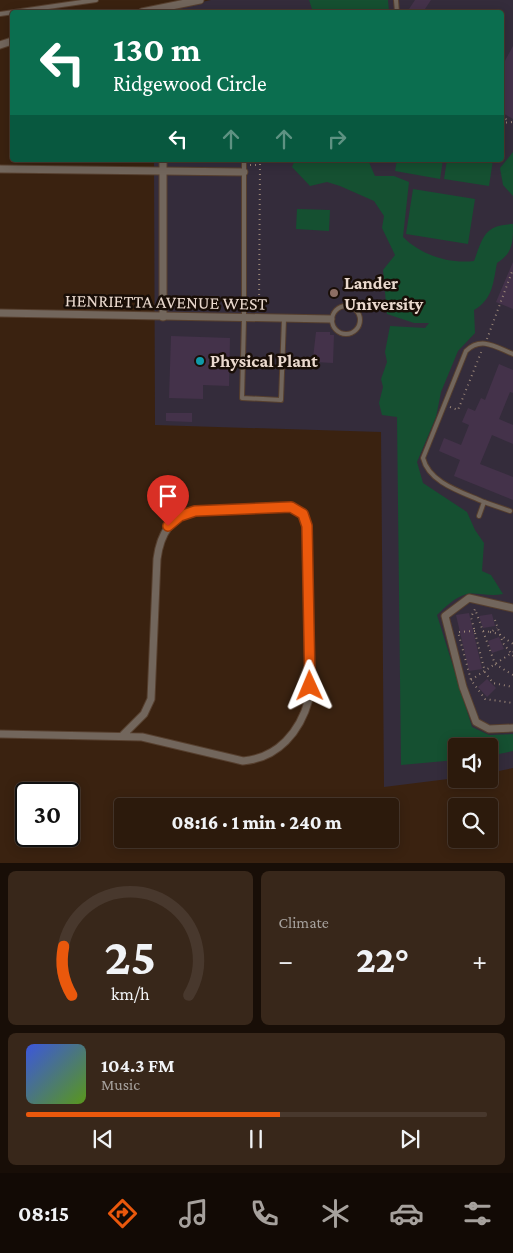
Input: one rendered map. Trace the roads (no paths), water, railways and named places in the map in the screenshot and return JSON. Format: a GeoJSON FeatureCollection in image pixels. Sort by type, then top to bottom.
{"type":"FeatureCollection","features":[{"type":"Feature","properties":{"kind":"street"},"geometry":{"type":"LineString","coordinates":[[151,10],[200,0]]}},
{"type":"Feature","properties":{"kind":"street"},"geometry":{"type":"LineString","coordinates":[[163,162],[163,317]]}},
{"type":"Feature","properties":{"kind":"street"},"geometry":{"type":"LineString","coordinates":[[0,169],[163,171],[244,166]]}},
{"type":"Feature","properties":{"kind":"street","name":"HENRIETTA AVENUE WEST"},"geometry":{"type":"LineString","coordinates":[[0,314],[331,319]]}},
{"type":"Feature","properties":{"kind":"street"},"geometry":{"type":"LineString","coordinates":[[0,734],[123,735],[166,741],[229,760],[243,761],[264,757],[283,745],[293,735],[306,711],[310,686],[307,526],[305,518],[300,511],[291,507],[195,511],[180,516],[168,526],[162,538],[157,559],[152,694],[144,714],[123,735]]}},
{"type":"Feature","properties":{"kind":"street"},"geometry":{"type":"LineString","coordinates":[[513,608],[469,598],[445,616],[462,684],[476,722],[489,729],[513,728]]}},
{"type":"Feature","properties":{"kind":"lane"},"geometry":{"type":"LineString","coordinates":[[27,10],[96,0]]}},
{"type":"Feature","properties":{"kind":"lane"},"geometry":{"type":"LineString","coordinates":[[244,166],[242,398],[281,400],[284,319]]}},
{"type":"Feature","properties":{"kind":"lane"},"geometry":{"type":"LineString","coordinates":[[342,306],[351,306],[358,312],[360,320],[357,329],[350,334],[341,333],[334,327],[331,319],[334,310],[342,306]]}},
{"type":"Feature","properties":{"kind":"lane"},"geometry":{"type":"LineString","coordinates":[[510,511],[484,502],[431,476],[425,468],[423,458],[466,351],[473,344],[486,343],[513,354]]}},
{"type":"Feature","properties":{"kind":"lane"},"geometry":{"type":"LineString","coordinates":[[478,516],[484,502]]}},
{"type":"Feature","properties":{"kind":"place","name":"Lander University"},"geometry":{"type":"Point","coordinates":[334,293]}},
{"type":"Feature","properties":{"kind":"place","name":"Physical Plant"},"geometry":{"type":"Point","coordinates":[200,361]}}]}
